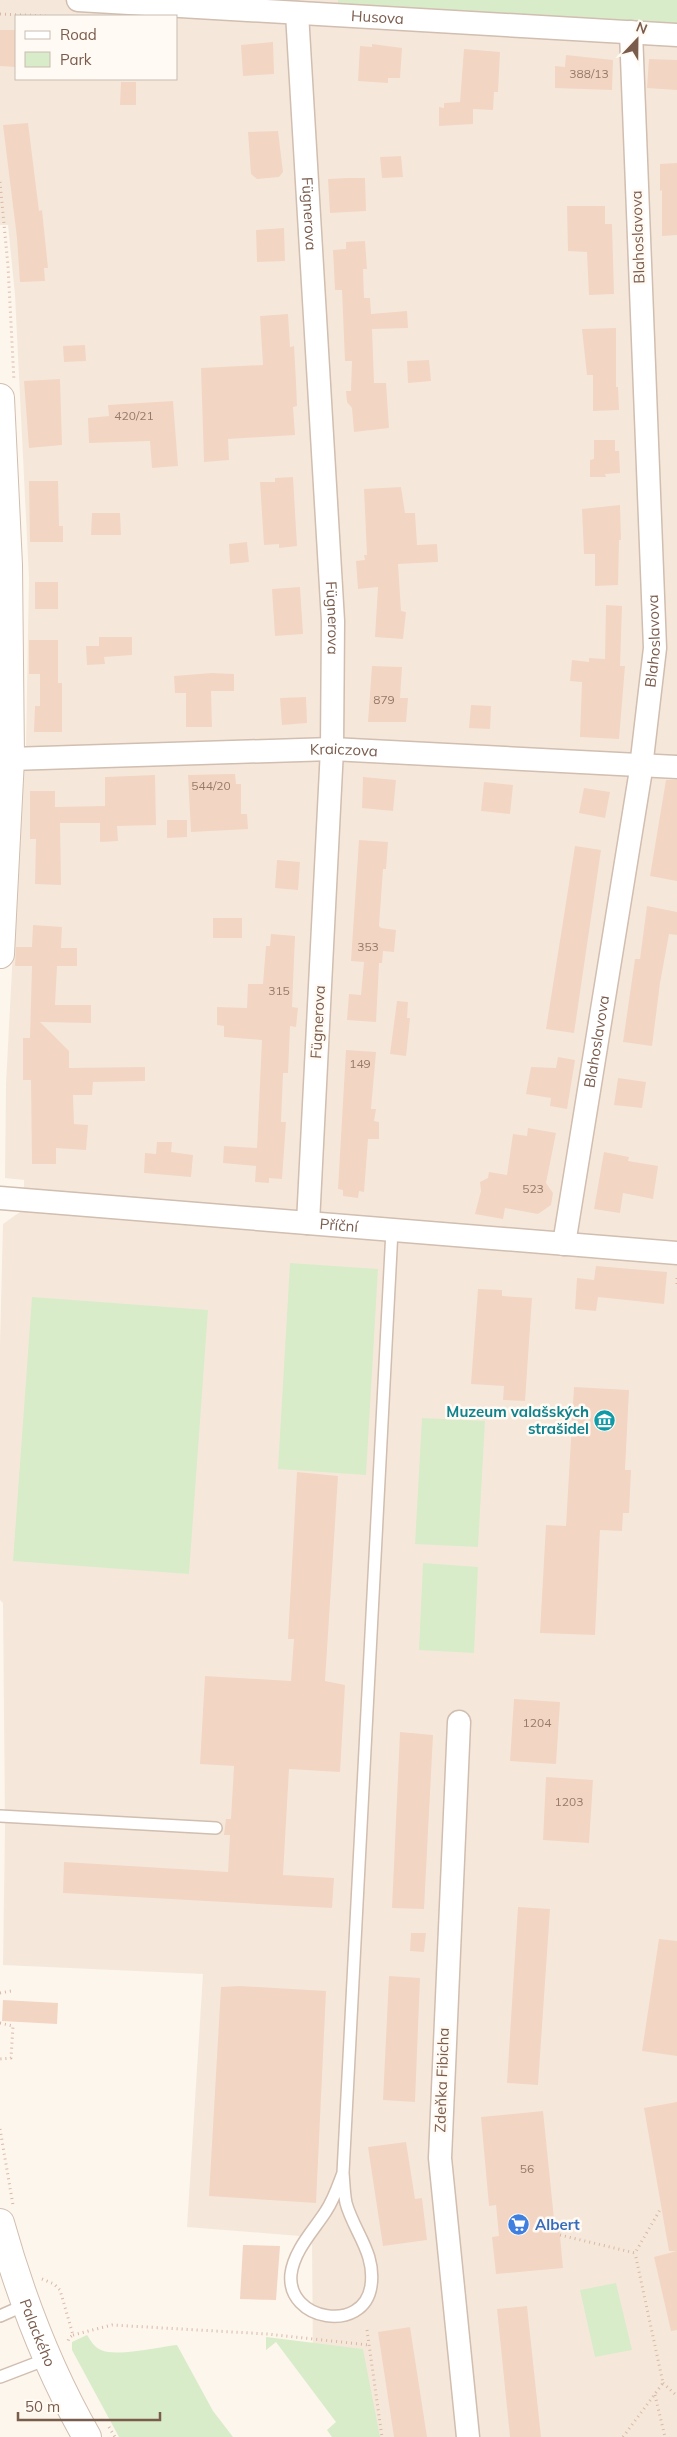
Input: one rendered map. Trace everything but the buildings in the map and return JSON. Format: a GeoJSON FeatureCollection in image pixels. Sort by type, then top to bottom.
{"type":"FeatureCollection","features":[{"type":"Feature","properties":{"kind":"street","name":"Husova"},"geometry":{"type":"LineString","coordinates":[[78,0],[297,13],[338,8],[677,35]]}},
{"type":"Feature","properties":{"kind":"street","name":"Fügnerova"},"geometry":{"type":"LineString","coordinates":[[297,13],[333,621],[332,749],[308,1223]]}},
{"type":"Feature","properties":{"kind":"street","name":"Blahoslavova"},"geometry":{"type":"LineString","coordinates":[[564,1244],[642,765],[655,648],[631,32]]}},
{"type":"Feature","properties":{"kind":"street"},"geometry":{"type":"LineString","coordinates":[[0,398],[2,493],[8,564],[10,759],[0,936]]}},
{"type":"Feature","properties":{"kind":"street","name":"Kraiczova"},"geometry":{"type":"LineString","coordinates":[[10,759],[332,749],[677,767]]}},
{"type":"Feature","properties":{"kind":"street","name":"Příční"},"geometry":{"type":"LineString","coordinates":[[0,1198],[677,1253]]}},
{"type":"Feature","properties":{"kind":"street","name":"Zdeňka Fibicha"},"geometry":{"type":"LineString","coordinates":[[459,1722],[440,2158],[468,2437]]}},
{"type":"Feature","properties":{"kind":"street","name":"Palackého"},"geometry":{"type":"LineString","coordinates":[[7,2217],[25,2305],[57,2355],[96,2429]]}},
{"type":"Feature","properties":{"kind":"lane"},"geometry":{"type":"LineString","coordinates":[[343,2173],[335,2196],[300,2250],[291,2275],[294,2292],[303,2306],[311,2311],[335,2316],[348,2315],[361,2307],[368,2296],[371,2282],[370,2260],[346,2203],[343,2173],[392,1230]]}},
{"type":"Feature","properties":{"kind":"lane"},"geometry":{"type":"LineString","coordinates":[[0,1816],[216,1828]]}},
{"type":"Feature","properties":{"kind":"lane"},"geometry":{"type":"LineString","coordinates":[[0,2316],[25,2305]]}},
{"type":"Feature","properties":{"kind":"lane"},"geometry":{"type":"LineString","coordinates":[[0,2377],[57,2355]]}},
{"type":"Feature","properties":{"kind":"path"},"geometry":{"type":"LineString","coordinates":[[0,14],[24,15]]}},
{"type":"Feature","properties":{"kind":"path"},"geometry":{"type":"LineString","coordinates":[[0,182],[8,266],[13,367]]}},
{"type":"Feature","properties":{"kind":"path"},"geometry":{"type":"LineString","coordinates":[[677,1278],[677,1286]]}},
{"type":"Feature","properties":{"kind":"path"},"geometry":{"type":"LineString","coordinates":[[0,1993],[11,1991]]}},
{"type":"Feature","properties":{"kind":"path"},"geometry":{"type":"LineString","coordinates":[[0,2023],[13,2026],[11,2058],[0,2059]]}},
{"type":"Feature","properties":{"kind":"path"},"geometry":{"type":"LineString","coordinates":[[0,2129],[7,2217]]}},
{"type":"Feature","properties":{"kind":"path"},"geometry":{"type":"LineString","coordinates":[[661,2208],[636,2253],[664,2383],[677,2396]]}},
{"type":"Feature","properties":{"kind":"path"},"geometry":{"type":"LineString","coordinates":[[560,2235],[636,2253]]}},
{"type":"Feature","properties":{"kind":"path"},"geometry":{"type":"LineString","coordinates":[[36,2276],[60,2290],[74,2335]]}},
{"type":"Feature","properties":{"kind":"path"},"geometry":{"type":"LineString","coordinates":[[57,2355],[69,2338],[74,2335],[112,2324],[257,2334],[369,2345]]}},
{"type":"Feature","properties":{"kind":"path"},"geometry":{"type":"LineString","coordinates":[[367,2330],[382,2437]]}},
{"type":"Feature","properties":{"kind":"path"},"geometry":{"type":"LineString","coordinates":[[623,2437],[664,2383]]}},
{"type":"Feature","properties":{"kind":"path"},"geometry":{"type":"LineString","coordinates":[[655,2395],[665,2437]]}},
{"type":"Feature","properties":{"kind":"path"},"geometry":{"type":"LineString","coordinates":[[96,2429],[115,2437]]}},
{"type":"Feature","properties":{"kind":"shaded area"},"geometry":{"type":"Polygon","coordinates":[[[0,0],[677,0],[677,2437],[347,2437],[313,2369],[312,2237],[187,2227],[203,1974],[3,1965],[5,1826],[3,1603],[0,1600],[0,1344],[3,1224],[24,1209],[24,1180],[5,1178],[6,1084],[22,777],[26,745],[29,578],[15,295],[8,225],[0,225],[0,0]]]}},
{"type":"Feature","properties":{"kind":"green space"},"geometry":{"type":"Polygon","coordinates":[[[338,0],[677,0],[677,35],[338,15],[338,0]]]}},
{"type":"Feature","properties":{"kind":"green space"},"geometry":{"type":"Polygon","coordinates":[[[290,1263],[378,1269],[366,1475],[278,1469],[290,1263]]]}},
{"type":"Feature","properties":{"kind":"green space"},"geometry":{"type":"Polygon","coordinates":[[[32,1297],[208,1310],[189,1574],[13,1561],[32,1297]]]}},
{"type":"Feature","properties":{"kind":"green space"},"geometry":{"type":"Polygon","coordinates":[[[422,1418],[485,1421],[478,1547],[415,1544],[422,1418]]]}},
{"type":"Feature","properties":{"kind":"green space"},"geometry":{"type":"Polygon","coordinates":[[[423,1563],[478,1567],[474,1653],[419,1650],[423,1563]]]}},
{"type":"Feature","properties":{"kind":"green space"},"geometry":{"type":"Polygon","coordinates":[[[616,2283],[632,2350],[595,2357],[580,2290],[616,2283]]]}},
{"type":"Feature","properties":{"kind":"green space"},"geometry":{"type":"Polygon","coordinates":[[[87,2335],[96,2347],[108,2352],[127,2352],[177,2345],[213,2411],[233,2437],[119,2437],[72,2350],[72,2342],[87,2335]]]}},
{"type":"Feature","properties":{"kind":"green space"},"geometry":{"type":"Polygon","coordinates":[[[266,2337],[363,2349],[380,2437],[332,2437],[327,2430],[336,2422],[276,2342],[266,2350],[266,2337]]]}},
{"type":"Feature","properties":{"kind":"place","name":"Muzeum valašských strašidel"},"geometry":{"type":"Point","coordinates":[605,1421]}},
{"type":"Feature","properties":{"kind":"place","name":"Albert"},"geometry":{"type":"Point","coordinates":[519,2225]}}]}
